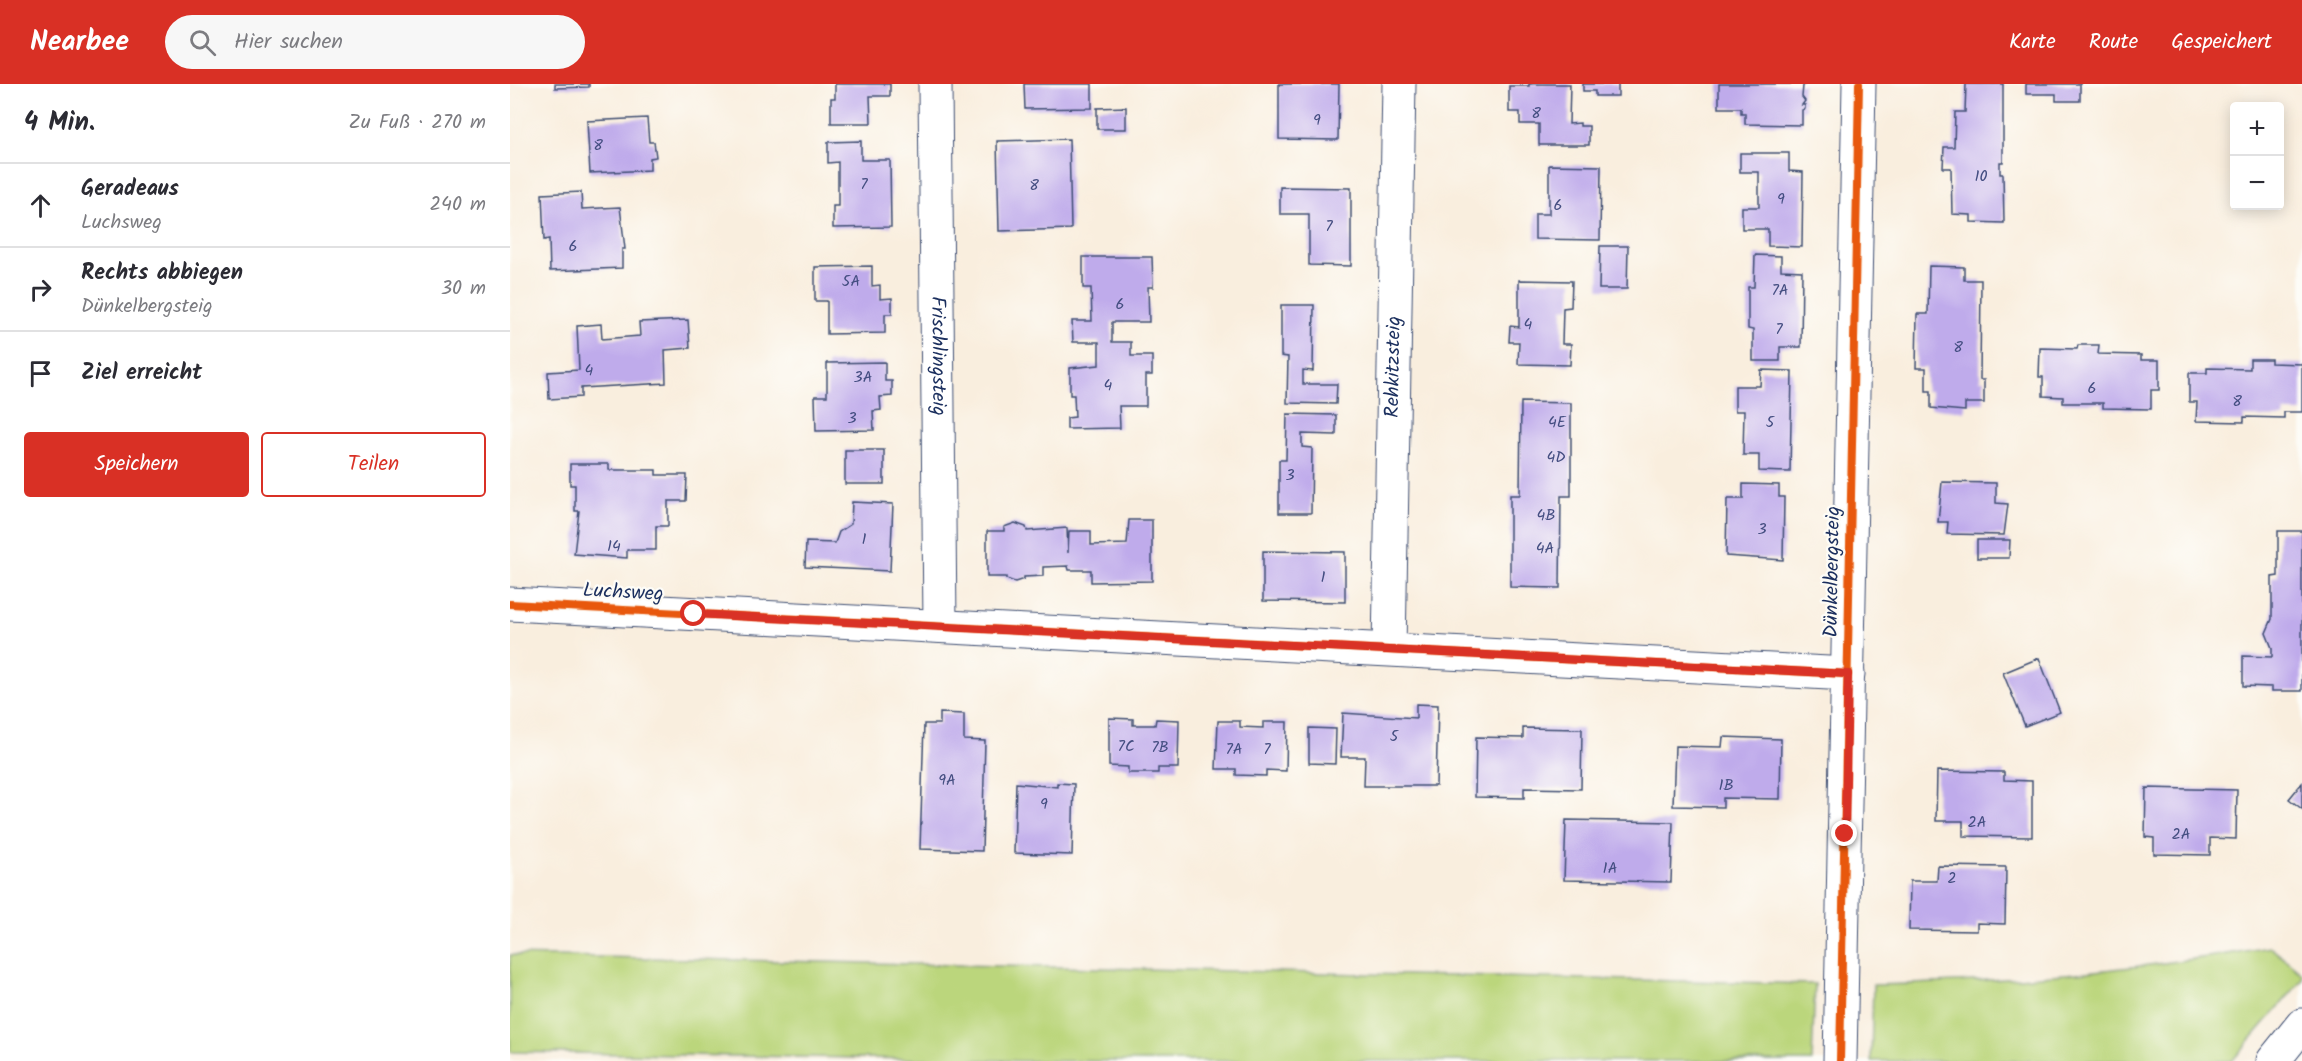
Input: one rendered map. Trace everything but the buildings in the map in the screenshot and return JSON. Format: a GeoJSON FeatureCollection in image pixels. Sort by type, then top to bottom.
{"type":"FeatureCollection","features":[{"type":"Feature","properties":{"kind":"street","name":"Frischlingsteig"},"geometry":{"type":"LineString","coordinates":[[935,84],[940,626]]}},
{"type":"Feature","properties":{"kind":"street","name":"Rehkitzsteig"},"geometry":{"type":"LineString","coordinates":[[1389,649],[1399,84]]}},
{"type":"Feature","properties":{"kind":"street","name":"Dünkelbergsteig"},"geometry":{"type":"LineString","coordinates":[[1840,1061],[1859,84]]}},
{"type":"Feature","properties":{"kind":"street","name":"Luchsweg"},"geometry":{"type":"LineString","coordinates":[[510,604],[1848,674]]}},
{"type":"Feature","properties":{"kind":"street"},"geometry":{"type":"LineString","coordinates":[[2273,1061],[2302,1025]]}},
{"type":"Feature","properties":{"kind":"green space"},"geometry":{"type":"Polygon","coordinates":[[[2270,947],[2302,973],[2302,980],[2232,1061],[1871,1061],[1873,985],[2023,978],[2171,962],[2270,947]]]}},
{"type":"Feature","properties":{"kind":"green space"},"geometry":{"type":"Polygon","coordinates":[[[510,955],[1815,984],[1812,1061],[1035,1061],[510,1052],[510,955]]]}},
{"type":"Feature","properties":{"kind":"cycle path"},"geometry":{"type":"LineString","coordinates":[[1840,1061],[1859,84]]}},
{"type":"Feature","properties":{"kind":"cycle path"},"geometry":{"type":"LineString","coordinates":[[510,604],[1848,674]]}},
{"type":"Feature","properties":{"kind":"route"},"geometry":{"type":"LineString","coordinates":[[694,614],[1848,674],[1845,834]]}}]}
